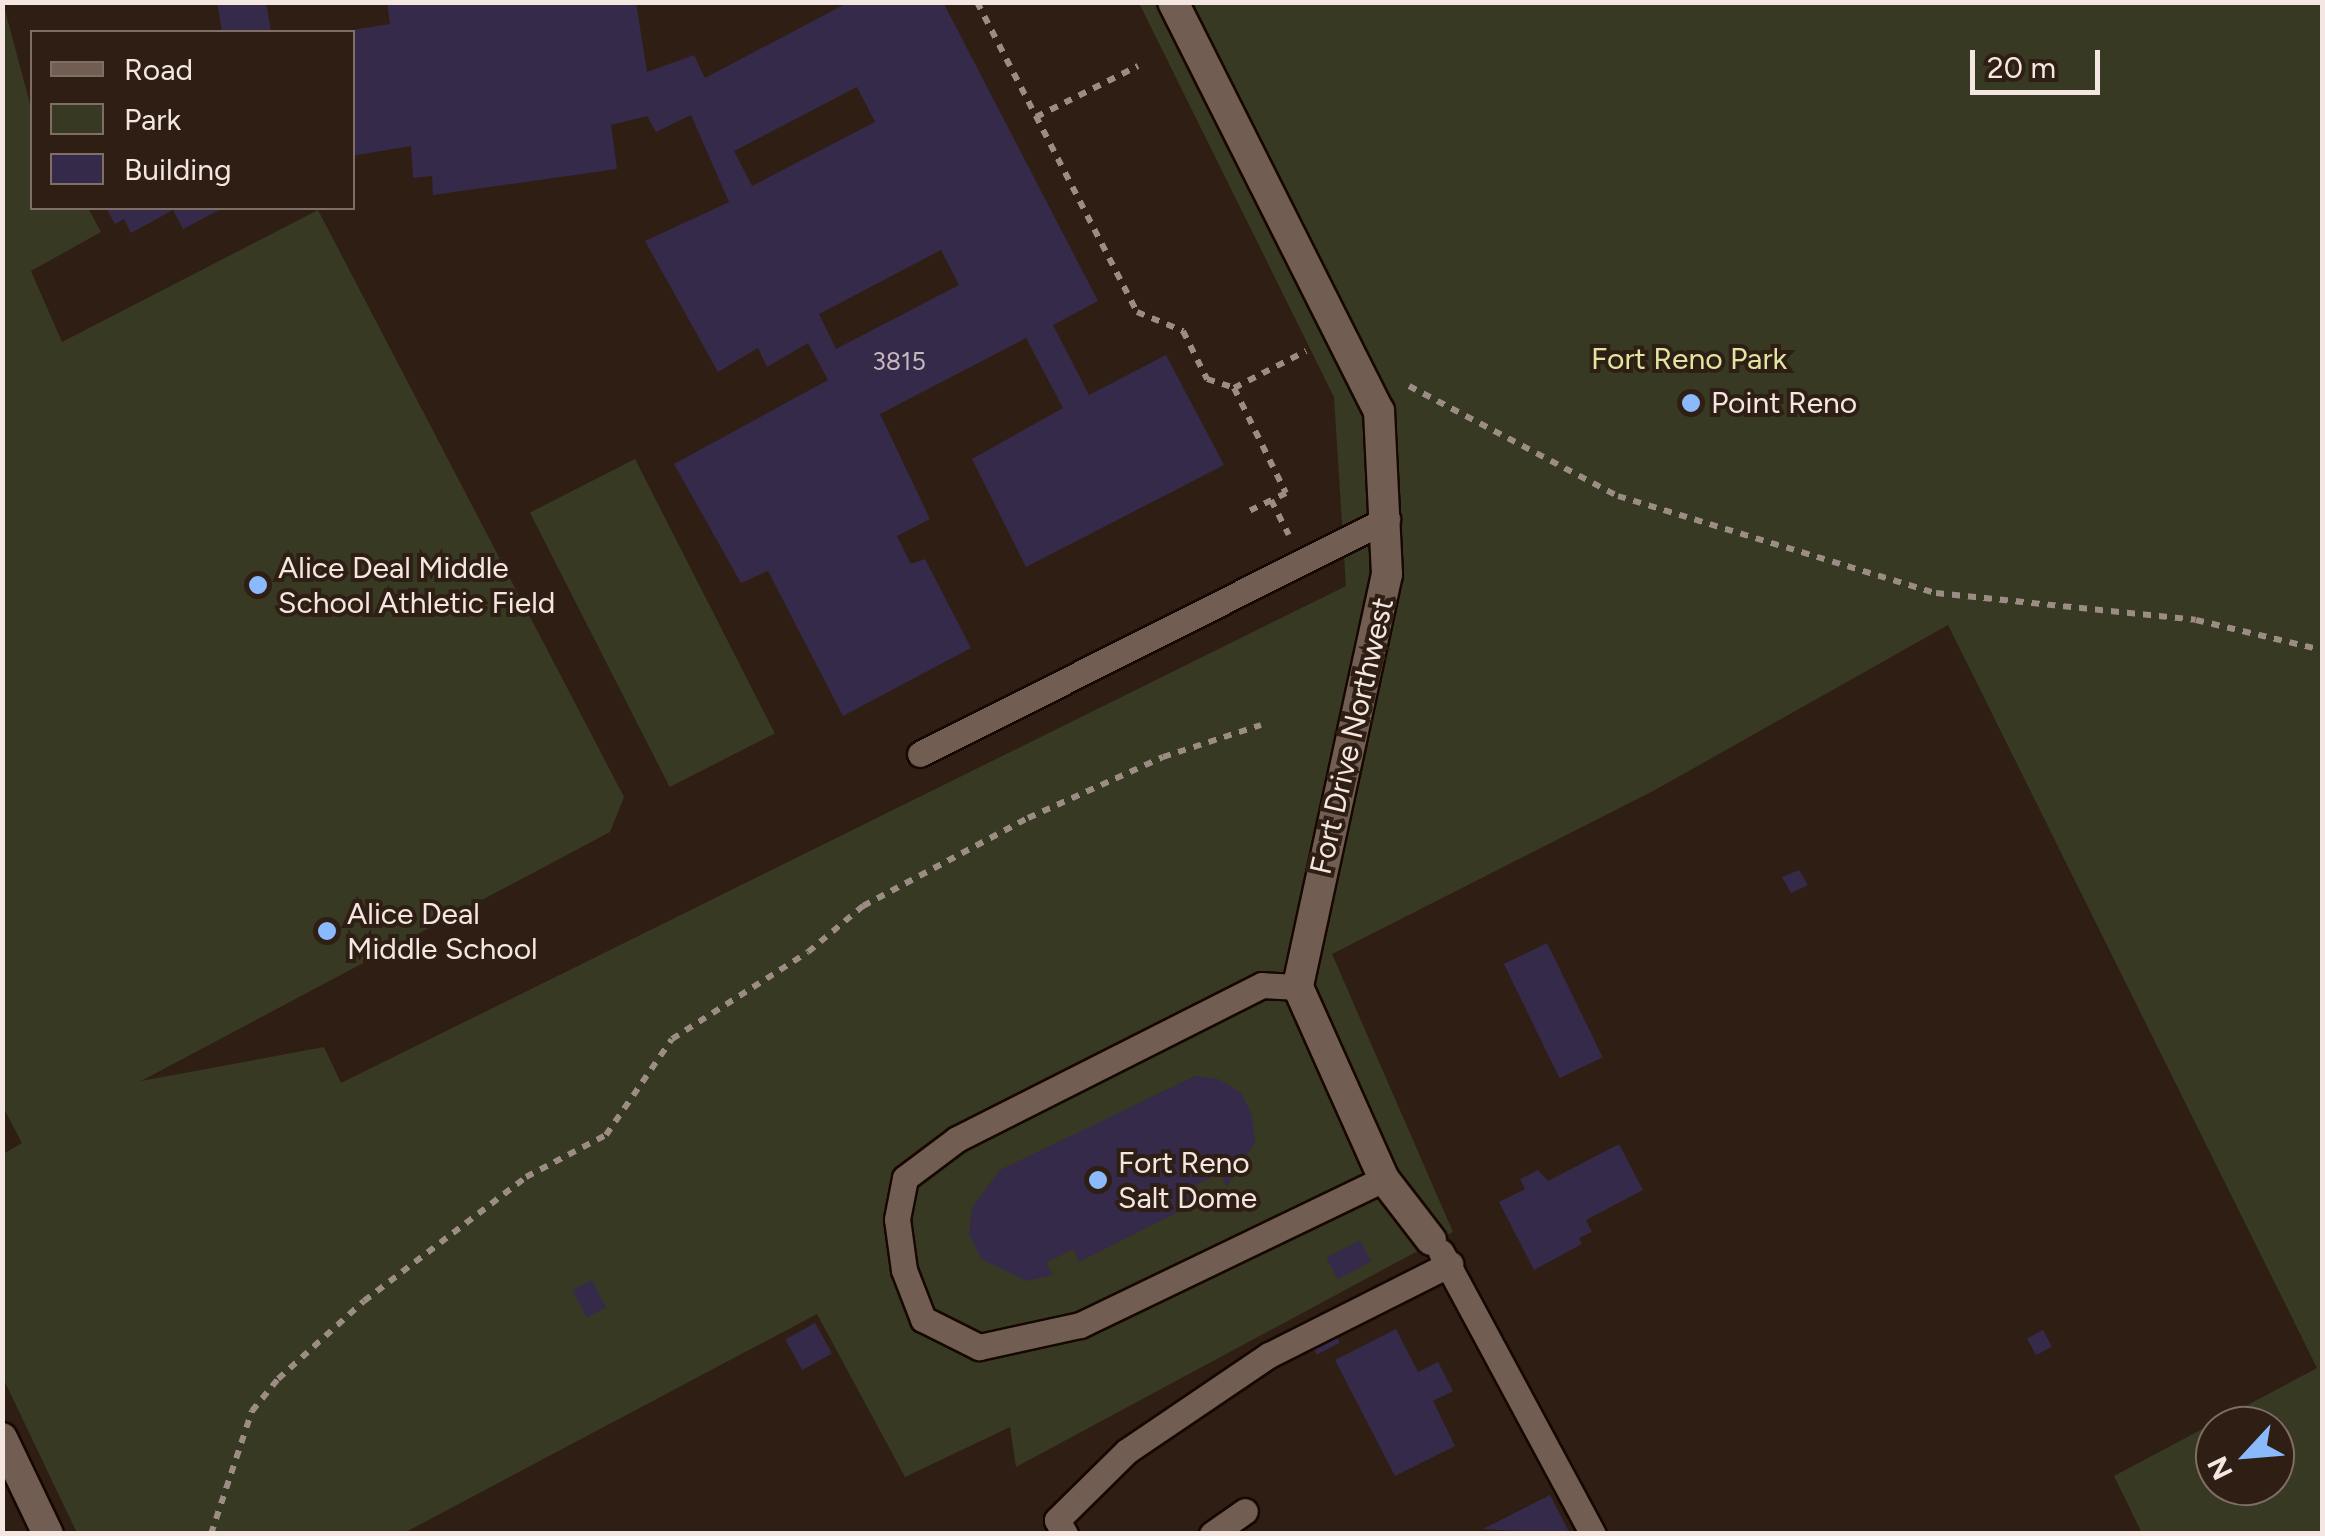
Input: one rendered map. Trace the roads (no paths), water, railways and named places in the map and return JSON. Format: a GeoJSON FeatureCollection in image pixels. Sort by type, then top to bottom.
{"type":"FeatureCollection","features":[{"type":"Feature","properties":{"kind":"street","name":"Fort Drive Northwest"},"geometry":{"type":"LineString","coordinates":[[1172,2],[1380,411],[1388,519],[1378,636],[1345,752],[1298,987]]}},
{"type":"Feature","properties":{"kind":"street"},"geometry":{"type":"LineString","coordinates":[[1298,987],[1384,1179],[1431,1240]]}},
{"type":"Feature","properties":{"kind":"street"},"geometry":{"type":"LineString","coordinates":[[2,1438],[46,1533]]}},
{"type":"Feature","properties":{"kind":"lane"},"geometry":{"type":"LineString","coordinates":[[920,754],[1388,519]]}},
{"type":"Feature","properties":{"kind":"lane"},"geometry":{"type":"LineString","coordinates":[[1298,987],[1262,984],[957,1139],[905,1178],[898,1219],[902,1253],[923,1319],[979,1347],[1080,1325],[1384,1179]]}},
{"type":"Feature","properties":{"kind":"lane"},"geometry":{"type":"LineString","coordinates":[[1431,1240],[1466,1292],[1593,1534]]}},
{"type":"Feature","properties":{"kind":"lane"},"geometry":{"type":"LineString","coordinates":[[1065,1534],[1057,1520],[1127,1451],[1269,1355],[1450,1264]]}},
{"type":"Feature","properties":{"kind":"lane"},"geometry":{"type":"LineString","coordinates":[[1212,1534],[1246,1511]]}},
{"type":"Feature","properties":{"kind":"place","name":"Point Reno"},"geometry":{"type":"Point","coordinates":[1691,403]}},
{"type":"Feature","properties":{"kind":"place","name":"Alice Deal Middle School Athletic Field"},"geometry":{"type":"Point","coordinates":[258,585]}},
{"type":"Feature","properties":{"kind":"place","name":"Alice Deal Middle School"},"geometry":{"type":"Point","coordinates":[327,931]}},
{"type":"Feature","properties":{"kind":"place","name":"Fort Reno Salt Dome"},"geometry":{"type":"Point","coordinates":[1098,1180]}},
{"type":"Feature","properties":{"kind":"park label","name":"Fort Reno Park"},"geometry":{"type":"Point","coordinates":[1689,359]}}]}
